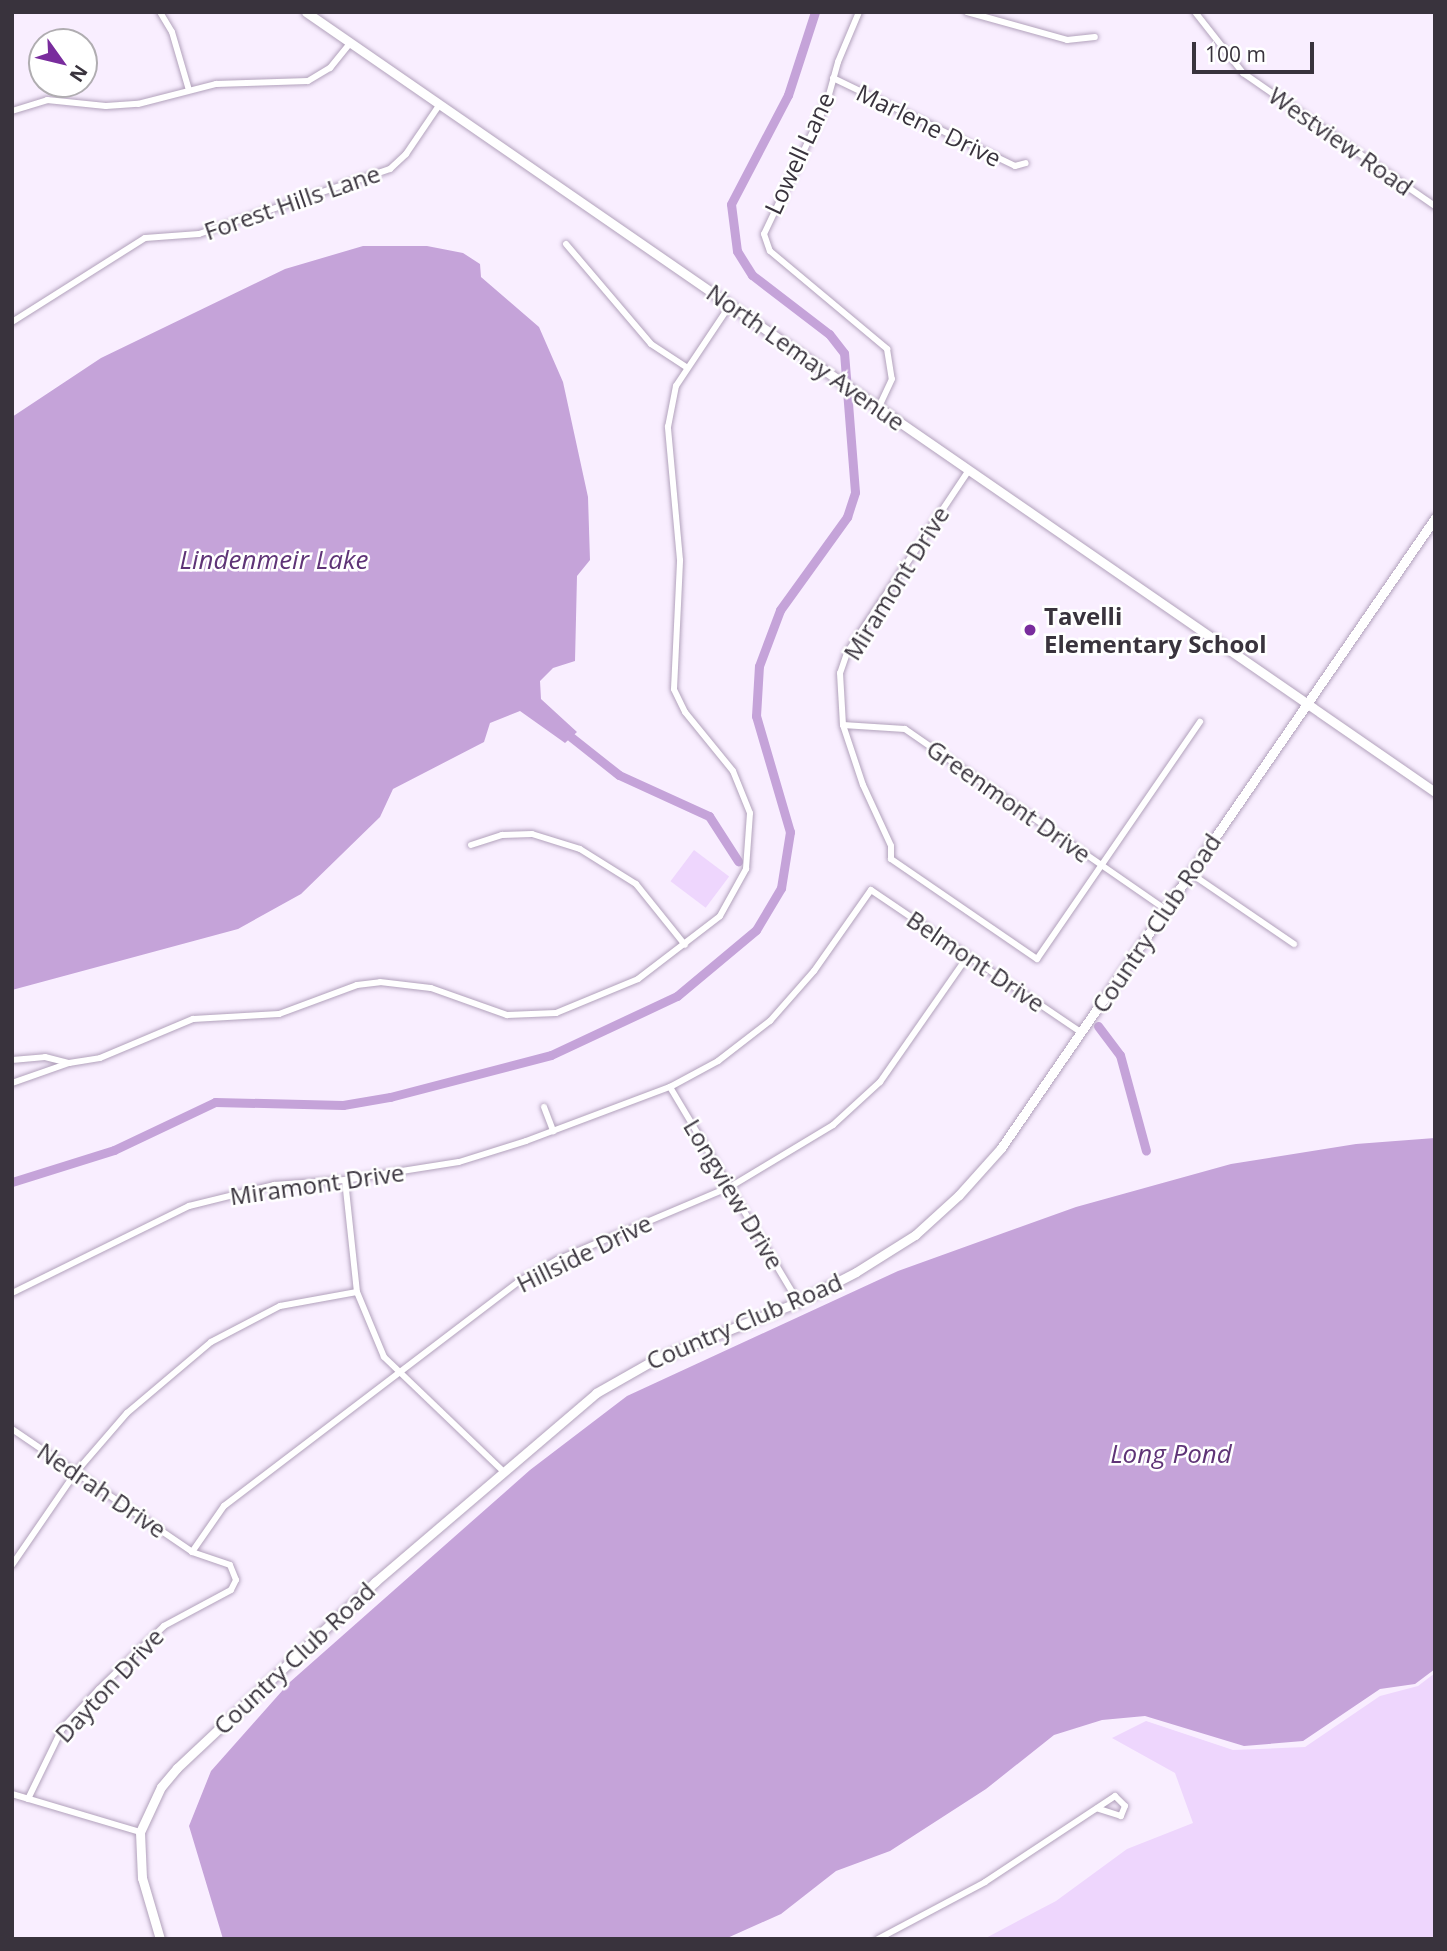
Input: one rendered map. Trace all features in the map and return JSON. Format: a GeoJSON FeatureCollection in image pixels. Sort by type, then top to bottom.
{"type":"FeatureCollection","features":[{"type":"Feature","properties":{"kind":"street"},"geometry":{"type":"LineString","coordinates":[[160,12],[172,32],[189,90]]}},
{"type":"Feature","properties":{"kind":"street","name":"North Lemay Avenue"},"geometry":{"type":"LineString","coordinates":[[306,12],[1435,792]]}},
{"type":"Feature","properties":{"kind":"street","name":"Lowell Lane"},"geometry":{"type":"LineString","coordinates":[[859,12],[833,78],[827,102],[764,234],[770,251],[887,349],[893,371],[879,407]]}},
{"type":"Feature","properties":{"kind":"street"},"geometry":{"type":"LineString","coordinates":[[967,12],[1067,40],[1095,37]]}},
{"type":"Feature","properties":{"kind":"street","name":"Westview Road"},"geometry":{"type":"LineString","coordinates":[[1195,12],[1243,73],[1435,206]]}},
{"type":"Feature","properties":{"kind":"street"},"geometry":{"type":"LineString","coordinates":[[12,111],[47,100],[106,106],[138,104],[216,84],[308,81],[330,68],[350,43]]}},
{"type":"Feature","properties":{"kind":"street","name":"Marlene Drive"},"geometry":{"type":"LineString","coordinates":[[833,78],[1015,166],[1027,163]]}},
{"type":"Feature","properties":{"kind":"street","name":"Forest Hills Lane"},"geometry":{"type":"LineString","coordinates":[[12,322],[145,237],[199,234],[390,169],[406,155],[440,104]]}},
{"type":"Feature","properties":{"kind":"street"},"geometry":{"type":"LineString","coordinates":[[566,244],[651,344],[686,367]]}},
{"type":"Feature","properties":{"kind":"street"},"geometry":{"type":"LineString","coordinates":[[12,1083],[69,1063],[100,1058],[193,1019],[279,1014],[357,985],[380,982],[430,988],[489,1012],[547,1015],[586,1004],[638,979],[720,916],[738,888],[751,831],[743,791],[733,771],[685,712],[674,689],[680,560],[668,427],[671,401],[686,367],[730,305]]}},
{"type":"Feature","properties":{"kind":"street","name":"Miramont Drive"},"geometry":{"type":"LineString","coordinates":[[969,470],[847,653],[838,697],[843,725],[863,785],[891,846],[891,859],[1037,959],[1102,864]]}},
{"type":"Feature","properties":{"kind":"street","name":"Country Club Road"},"geometry":{"type":"LineString","coordinates":[[160,1939],[142,1878],[140,1832],[161,1787],[177,1768],[502,1470],[596,1392],[631,1371],[798,1302],[887,1254],[959,1195],[1001,1148],[1435,518]]}},
{"type":"Feature","properties":{"kind":"street"},"geometry":{"type":"LineString","coordinates":[[1102,864],[1200,722]]}},
{"type":"Feature","properties":{"kind":"street","name":"Greenmont Drive"},"geometry":{"type":"LineString","coordinates":[[843,725],[905,729],[1165,909]]}},
{"type":"Feature","properties":{"kind":"street"},"geometry":{"type":"LineString","coordinates":[[471,845],[525,834],[548,836],[580,849],[636,884],[685,945]]}},
{"type":"Feature","properties":{"kind":"street"},"geometry":{"type":"LineString","coordinates":[[1190,873],[1294,944]]}},
{"type":"Feature","properties":{"kind":"street","name":"Miramont Drive"},"geometry":{"type":"LineString","coordinates":[[12,1293],[189,1206],[274,1185],[345,1180],[459,1162],[553,1132],[670,1087],[718,1061],[770,1021],[814,971],[871,890]]}},
{"type":"Feature","properties":{"kind":"street","name":"Belmont Drive"},"geometry":{"type":"LineString","coordinates":[[871,890],[1081,1032]]}},
{"type":"Feature","properties":{"kind":"street","name":"Hillside Drive"},"geometry":{"type":"LineString","coordinates":[[192,1552],[224,1506],[397,1373],[539,1269],[730,1187],[815,1138],[850,1112],[889,1069],[968,956]]}},
{"type":"Feature","properties":{"kind":"street"},"geometry":{"type":"LineString","coordinates":[[12,1060],[45,1057],[69,1063]]}},
{"type":"Feature","properties":{"kind":"street","name":"Longview Drive"},"geometry":{"type":"LineString","coordinates":[[670,1087],[798,1302]]}},
{"type":"Feature","properties":{"kind":"street"},"geometry":{"type":"LineString","coordinates":[[544,1107],[553,1132]]}},
{"type":"Feature","properties":{"kind":"street"},"geometry":{"type":"LineString","coordinates":[[345,1180],[357,1292],[384,1357],[397,1373],[502,1470]]}},
{"type":"Feature","properties":{"kind":"street"},"geometry":{"type":"LineString","coordinates":[[12,1565],[76,1472],[136,1404],[227,1331],[280,1306],[357,1292]]}},
{"type":"Feature","properties":{"kind":"street","name":"Nedrah Drive"},"geometry":{"type":"LineString","coordinates":[[12,1429],[192,1552]]}},
{"type":"Feature","properties":{"kind":"street","name":"Dayton Drive"},"geometry":{"type":"LineString","coordinates":[[28,1799],[62,1729],[108,1680],[164,1626],[234,1586],[236,1574],[230,1565],[192,1552]]}},
{"type":"Feature","properties":{"kind":"street"},"geometry":{"type":"LineString","coordinates":[[12,1794],[140,1832]]}},
{"type":"Feature","properties":{"kind":"street"},"geometry":{"type":"LineString","coordinates":[[878,1939],[985,1882],[1097,1808]]}},
{"type":"Feature","properties":{"kind":"shaded area"},"geometry":{"type":"Polygon","coordinates":[[[694,850],[729,876],[706,908],[671,881],[694,850]]]}},
{"type":"Feature","properties":{"kind":"shaded area"},"geometry":{"type":"Polygon","coordinates":[[[1435,1673],[1435,1939],[984,1939],[1056,1901],[1127,1849],[1193,1823],[1175,1773],[1112,1738],[1146,1721],[1233,1750],[1305,1747],[1380,1696],[1418,1686],[1435,1673]]]}},
{"type":"Feature","properties":{"kind":"water","name":"Lindenmeir Lake"},"geometry":{"type":"Polygon","coordinates":[[[363,246],[427,246],[463,253],[480,264],[481,277],[539,327],[563,382],[588,497],[590,560],[577,576],[575,661],[553,668],[540,681],[541,699],[577,732],[565,743],[520,711],[490,723],[484,742],[393,789],[380,817],[301,894],[238,929],[12,990],[12,417],[101,358],[285,269],[363,246]]]}},
{"type":"Feature","properties":{"kind":"water","name":"Long Pond"},"geometry":{"type":"Polygon","coordinates":[[[1435,1138],[1435,1669],[1415,1684],[1380,1689],[1303,1741],[1244,1746],[1145,1716],[1102,1720],[1054,1735],[986,1789],[890,1851],[836,1871],[781,1914],[725,1939],[223,1939],[189,1826],[211,1771],[290,1682],[530,1470],[627,1396],[898,1271],[1076,1207],[1231,1164],[1356,1144],[1435,1138]]]}},
{"type":"Feature","properties":{"kind":"waterway"},"geometry":{"type":"LineString","coordinates":[[12,1182],[114,1150],[215,1102],[343,1105],[390,1097],[551,1055],[677,996],[756,930],[781,888],[790,832],[756,716],[759,666],[780,610],[847,517],[855,492],[844,353],[829,334],[752,275],[737,251],[731,204],[788,95],[815,12]]}},
{"type":"Feature","properties":{"kind":"waterway"},"geometry":{"type":"LineString","coordinates":[[571,737],[619,775],[709,816],[738,861]]}},
{"type":"Feature","properties":{"kind":"waterway"},"geometry":{"type":"LineString","coordinates":[[1098,1026],[1120,1055],[1146,1151]]}},
{"type":"Feature","properties":{"kind":"place","name":"Tavelli Elementary School"},"geometry":{"type":"Point","coordinates":[1030,630]}}]}
